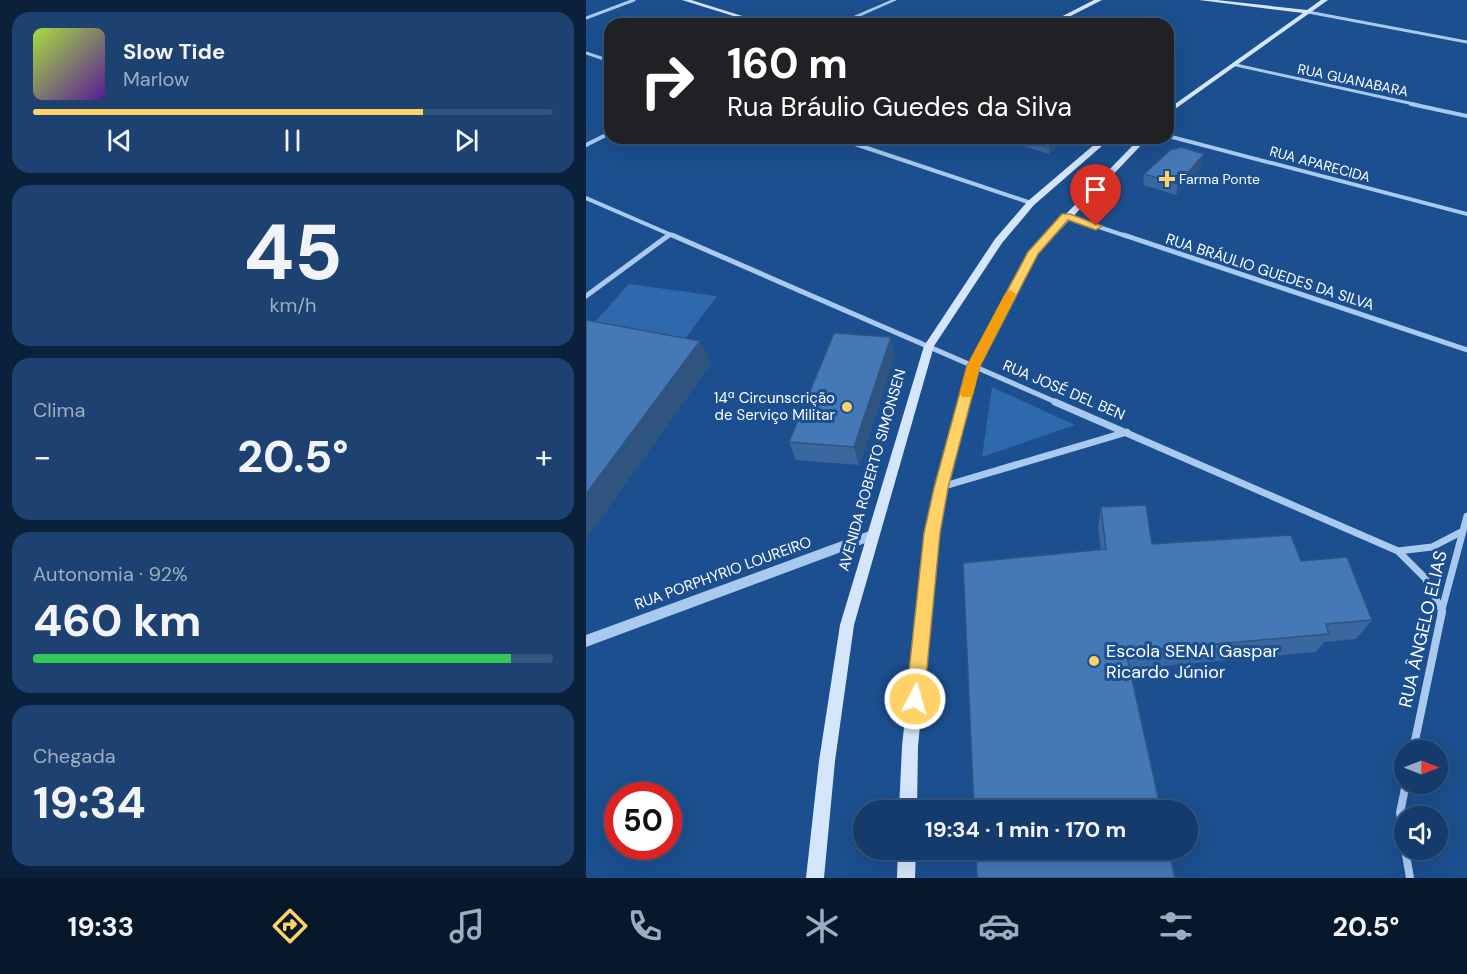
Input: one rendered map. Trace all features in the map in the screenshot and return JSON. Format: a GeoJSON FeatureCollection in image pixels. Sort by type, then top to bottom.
{"type":"FeatureCollection","features":[{"type":"Feature","properties":{"kind":"main road"},"geometry":{"type":"LineString","coordinates":[[685,0],[744,18]]}},
{"type":"Feature","properties":{"kind":"main road"},"geometry":{"type":"LineString","coordinates":[[1062,18],[1099,0]]}},
{"type":"Feature","properties":{"kind":"main road"},"geometry":{"type":"LineString","coordinates":[[1202,0],[1308,12]]}},
{"type":"Feature","properties":{"kind":"main road"},"geometry":{"type":"LineString","coordinates":[[1174,108],[1325,0]]}},
{"type":"Feature","properties":{"kind":"main road","name":"AVENIDA ROBERTO SIMONSEN"},"geometry":{"type":"LineString","coordinates":[[815,878],[827,761],[847,625],[929,346],[998,241],[1031,203],[1100,144]]}},
{"type":"Feature","properties":{"kind":"main road"},"geometry":{"type":"LineString","coordinates":[[908,800],[910,746],[932,533],[941,488],[974,366],[1034,252],[1066,216],[1138,144]]}},
{"type":"Feature","properties":{"kind":"main road"},"geometry":{"type":"LineString","coordinates":[[906,878],[907,860]]}},
{"type":"Feature","properties":{"kind":"street"},"geometry":{"type":"LineString","coordinates":[[586,18],[634,0]]}},
{"type":"Feature","properties":{"kind":"street"},"geometry":{"type":"LineString","coordinates":[[852,18],[895,0]]}},
{"type":"Feature","properties":{"kind":"street"},"geometry":{"type":"LineString","coordinates":[[1308,12],[1466,42]]}},
{"type":"Feature","properties":{"kind":"street"},"geometry":{"type":"LineString","coordinates":[[586,53],[604,59]]}},
{"type":"Feature","properties":{"kind":"street","name":"RUA GUANABARA"},"geometry":{"type":"LineString","coordinates":[[1236,65],[1466,116]]}},
{"type":"Feature","properties":{"kind":"street"},"geometry":{"type":"LineString","coordinates":[[586,146],[604,136]]}},
{"type":"Feature","properties":{"kind":"street","name":"RUA APARECIDA"},"geometry":{"type":"LineString","coordinates":[[1174,138],[1466,214]]}},
{"type":"Feature","properties":{"kind":"street"},"geometry":{"type":"LineString","coordinates":[[856,144],[1031,203]]}},
{"type":"Feature","properties":{"kind":"street","name":"RUA JOSÉ DEL BEN"},"geometry":{"type":"LineString","coordinates":[[586,198],[1398,551],[1414,552],[1431,548],[1463,531]]}},
{"type":"Feature","properties":{"kind":"street","name":"RUA BRÁULIO GUEDES DA SILVA"},"geometry":{"type":"LineString","coordinates":[[1066,216],[1466,350]]}},
{"type":"Feature","properties":{"kind":"street"},"geometry":{"type":"LineString","coordinates":[[586,296],[670,235]]}},
{"type":"Feature","properties":{"kind":"street"},"geometry":{"type":"LineString","coordinates":[[941,488],[1128,432]]}},
{"type":"Feature","properties":{"kind":"street","name":"RUA ÂNGELO ELIAS"},"geometry":{"type":"LineString","coordinates":[[1415,740],[1442,611],[1466,516]]}},
{"type":"Feature","properties":{"kind":"street","name":"RUA PORPHYRIO LOUREIRO"},"geometry":{"type":"LineString","coordinates":[[586,641],[872,535]]}},
{"type":"Feature","properties":{"kind":"street","name":"RUA JOSÉ DEL BEN"},"geometry":{"type":"LineString","coordinates":[[1398,551],[1425,578],[1442,611]]}},
{"type":"Feature","properties":{"kind":"street"},"geometry":{"type":"LineString","coordinates":[[1407,860],[1410,878]]}},
{"type":"Feature","properties":{"kind":"shaded area"},"geometry":{"type":"Polygon","coordinates":[[[629,284],[717,296],[679,347],[586,332],[629,284]]]}},
{"type":"Feature","properties":{"kind":"shaded area"},"geometry":{"type":"Polygon","coordinates":[[[992,387],[1075,425],[982,457],[992,387]]]}},
{"type":"Feature","properties":{"kind":"building"},"geometry":{"type":"Polygon","coordinates":[[[1036,144],[1054,144],[1049,148],[1036,144]]]}},
{"type":"Feature","properties":{"kind":"building"},"geometry":{"type":"Polygon","coordinates":[[[1181,147],[1204,154],[1178,184],[1144,174],[1170,150],[1181,147]]]}},
{"type":"Feature","properties":{"kind":"building"},"geometry":{"type":"Polygon","coordinates":[[[586,320],[700,341],[586,494],[586,320]]]}},
{"type":"Feature","properties":{"kind":"building","name":"14ª Circunscrição de Serviço Militar"},"geometry":{"type":"Polygon","coordinates":[[[834,333],[891,337],[854,447],[789,442],[834,333]]]}},
{"type":"Feature","properties":{"kind":"building","name":"Escola SENAI Gaspar Ricardo Júnior"},"geometry":{"type":"Polygon","coordinates":[[[1146,505],[1152,544],[1291,535],[1301,561],[1347,557],[1372,620],[1326,624],[1329,634],[1126,652],[1159,800],[974,800],[963,563],[1106,549],[1101,507],[1146,505]]]}},
{"type":"Feature","properties":{"kind":"building"},"geometry":{"type":"Polygon","coordinates":[[[976,860],[1171,860],[1175,878],[977,878],[976,860]]]}},
{"type":"Feature","properties":{"kind":"slow traffic"},"geometry":{"type":"LineString","coordinates":[[966,394],[974,366],[1010,294]]}},
{"type":"Feature","properties":{"kind":"place","name":"Farma Ponte"},"geometry":{"type":"Point","coordinates":[1167,179]}},
{"type":"Feature","properties":{"kind":"place","name":"14ª Circunscrição de Serviço Militar"},"geometry":{"type":"Point","coordinates":[847,407]}},
{"type":"Feature","properties":{"kind":"place","name":"Escola SENAI Gaspar Ricardo Júnior"},"geometry":{"type":"Point","coordinates":[1094,661]}},
{"type":"Feature","properties":{"kind":"route"},"geometry":{"type":"LineString","coordinates":[[915,699],[932,533],[941,488],[974,366],[1034,252],[1066,216],[1096,226]]}}]}
